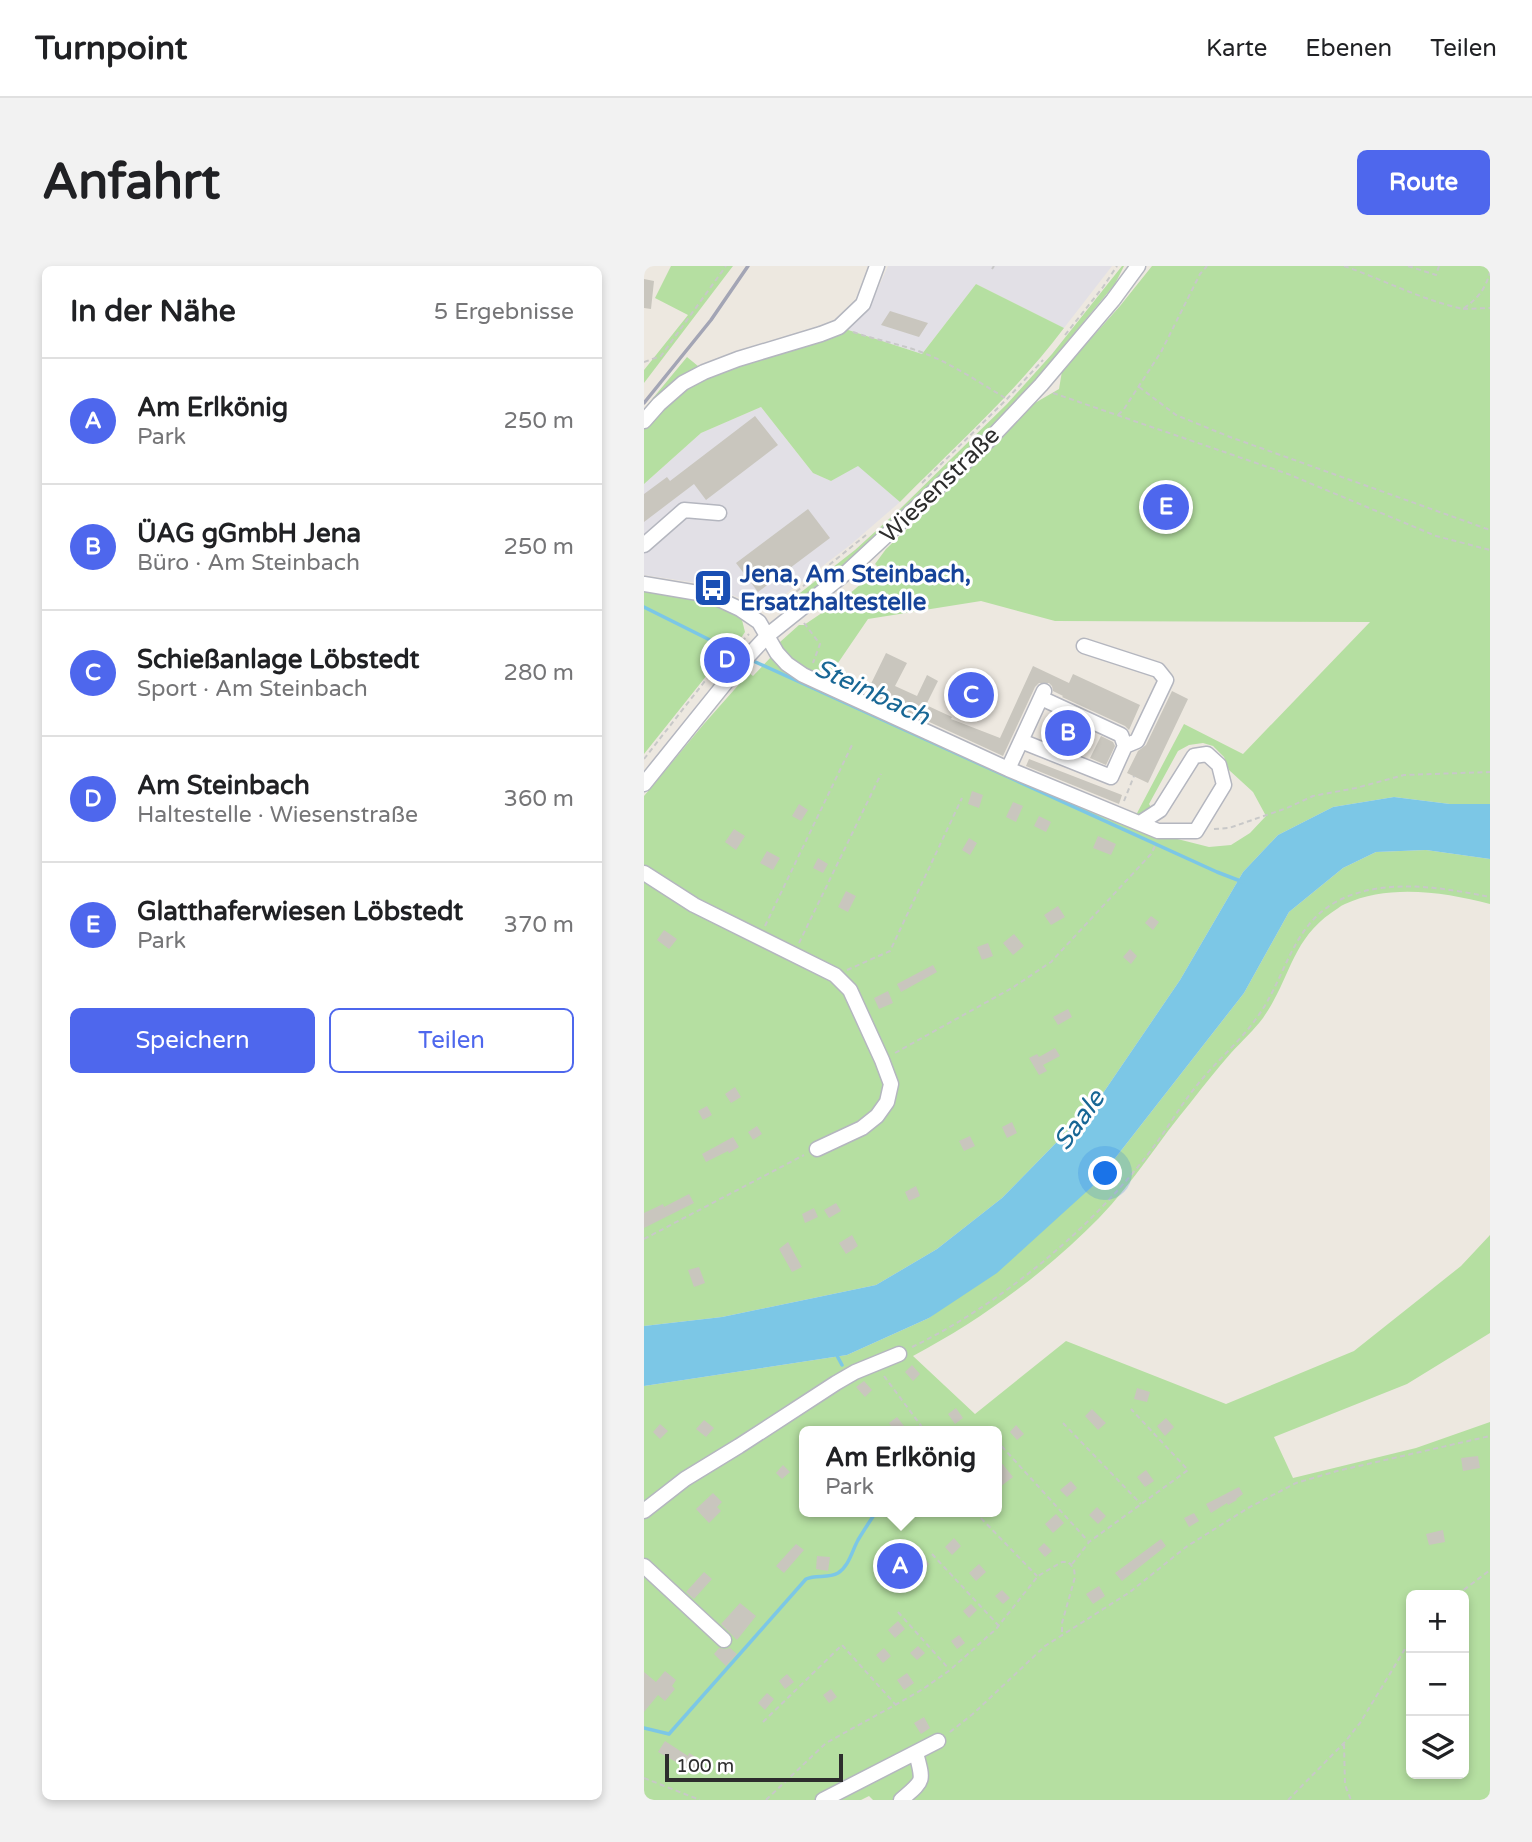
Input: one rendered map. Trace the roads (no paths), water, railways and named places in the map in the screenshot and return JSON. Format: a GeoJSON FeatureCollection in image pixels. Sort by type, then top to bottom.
{"type":"FeatureCollection","features":[{"type":"Feature","properties":{"kind":"street"},"geometry":{"type":"LineString","coordinates":[[644,421],[683,383],[704,372],[839,327],[863,303],[877,266]]}},
{"type":"Feature","properties":{"kind":"street","name":"Wiesenstraße"},"geometry":{"type":"LineString","coordinates":[[644,784],[739,666],[768,635],[847,572],[989,440],[1041,385],[1113,300],[1138,266]]}},
{"type":"Feature","properties":{"kind":"street"},"geometry":{"type":"LineString","coordinates":[[644,545],[684,510],[719,513]]}},
{"type":"Feature","properties":{"kind":"street"},"geometry":{"type":"LineString","coordinates":[[644,584],[710,595],[740,609],[759,622],[777,653],[803,675],[1008,769],[1158,831],[1196,831],[1224,785],[1219,765],[1207,754],[1194,756],[1160,810],[1140,823]]}},
{"type":"Feature","properties":{"kind":"street"},"geometry":{"type":"LineString","coordinates":[[1021,741],[1111,777],[1125,746],[1137,741],[1166,680],[1158,670],[1084,646]]}},
{"type":"Feature","properties":{"kind":"street"},"geometry":{"type":"LineString","coordinates":[[1008,769],[1043,695],[1121,735],[1125,746]]}},
{"type":"Feature","properties":{"kind":"street"},"geometry":{"type":"LineString","coordinates":[[644,873],[694,905],[835,975],[850,989],[883,1060],[891,1084],[887,1102],[877,1116],[862,1128],[817,1149]]}},
{"type":"Feature","properties":{"kind":"street"},"geometry":{"type":"LineString","coordinates":[[644,1511],[685,1479],[836,1383],[899,1353]]}},
{"type":"Feature","properties":{"kind":"street"},"geometry":{"type":"LineString","coordinates":[[644,1566],[724,1640]]}},
{"type":"Feature","properties":{"kind":"street"},"geometry":{"type":"LineString","coordinates":[[823,1800],[938,1741]]}},
{"type":"Feature","properties":{"kind":"street"},"geometry":{"type":"LineString","coordinates":[[901,1800],[920,1784],[921,1773],[916,1753]]}},
{"type":"Feature","properties":{"kind":"water","name":"Saale"},"geometry":{"type":"Polygon","coordinates":[[[1394,797],[1450,804],[1490,804],[1490,859],[1426,850],[1376,852],[1343,868],[1289,912],[1244,993],[1095,1184],[997,1273],[929,1318],[847,1355],[644,1386],[644,1326],[722,1317],[876,1285],[937,1249],[1002,1198],[1099,1099],[1180,980],[1243,872],[1278,835],[1333,807],[1394,797]]]}},
{"type":"Feature","properties":{"kind":"waterway","name":"Steinbach"},"geometry":{"type":"LineString","coordinates":[[644,607],[742,656]]}},
{"type":"Feature","properties":{"kind":"waterway","name":"Steinbach"},"geometry":{"type":"LineString","coordinates":[[749,659],[1243,882]]}},
{"type":"Feature","properties":{"kind":"waterway"},"geometry":{"type":"LineString","coordinates":[[835,1352],[842,1365]]}},
{"type":"Feature","properties":{"kind":"waterway"},"geometry":{"type":"LineString","coordinates":[[644,1728],[669,1734],[806,1579],[834,1575],[842,1570],[873,1517]]}},
{"type":"Feature","properties":{"kind":"railway"},"geometry":{"type":"LineString","coordinates":[[644,403],[711,320],[748,266]]}},
{"type":"Feature","properties":{"kind":"place","name":"Glatthaferwiesen Löbstedt"},"geometry":{"type":"Point","coordinates":[1166,507]}},
{"type":"Feature","properties":{"kind":"place","name":"Jena, Am Steinbach, Ersatzhaltestelle"},"geometry":{"type":"Point","coordinates":[713,588]}},
{"type":"Feature","properties":{"kind":"place","name":"Am Steinbach"},"geometry":{"type":"Point","coordinates":[727,660]}},
{"type":"Feature","properties":{"kind":"place","name":"Schießanlage Löbstedt"},"geometry":{"type":"Point","coordinates":[971,695]}},
{"type":"Feature","properties":{"kind":"place","name":"ÜAG gGmbH Jena"},"geometry":{"type":"Point","coordinates":[1068,733]}},
{"type":"Feature","properties":{"kind":"place","name":"Am Erlkönig"},"geometry":{"type":"Point","coordinates":[900,1566]}}]}
